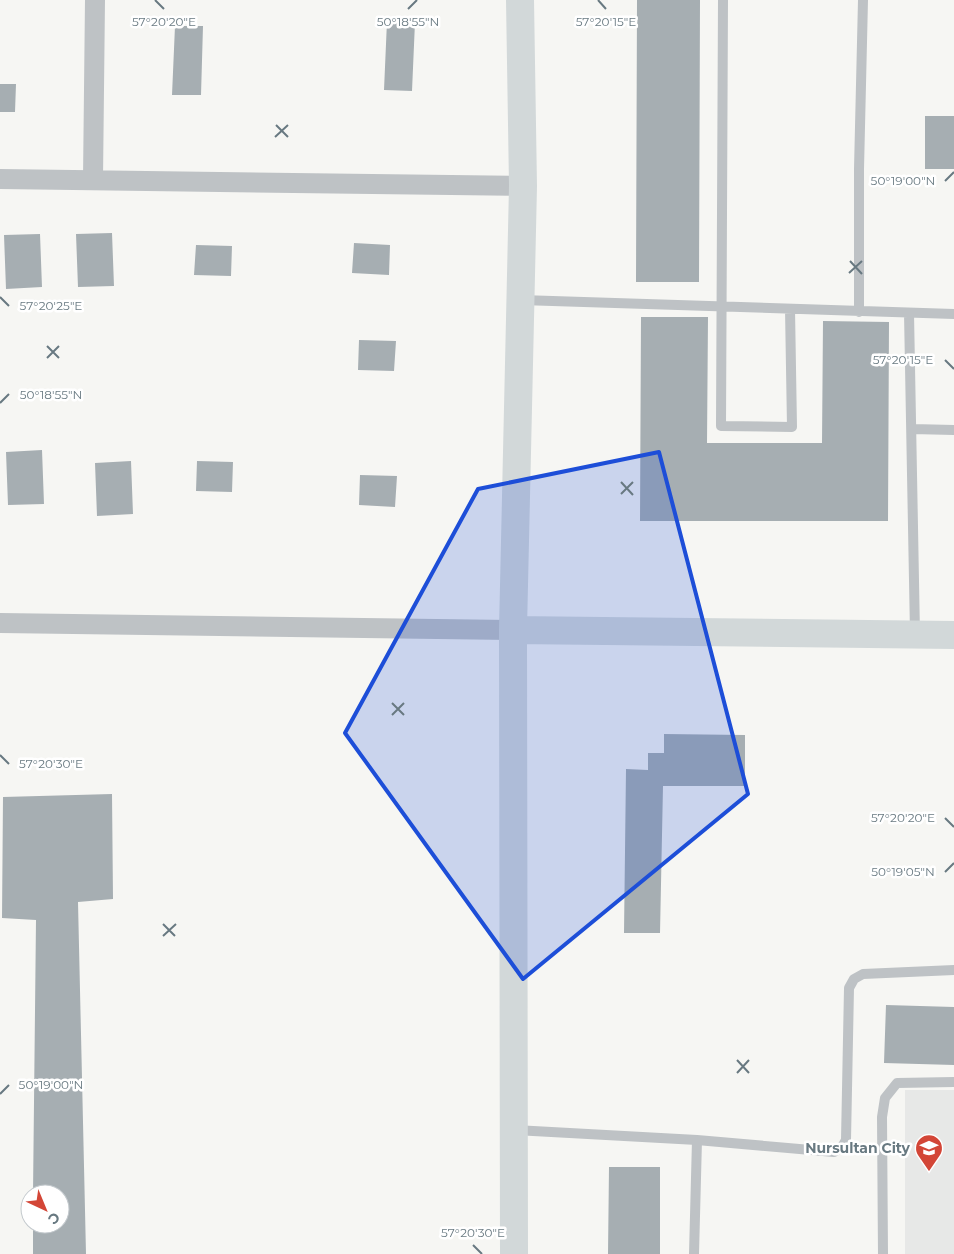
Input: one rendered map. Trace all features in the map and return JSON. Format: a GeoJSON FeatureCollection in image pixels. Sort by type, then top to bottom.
{"type":"FeatureCollection","features":[{"type":"Feature","properties":{"kind":"street"},"geometry":{"type":"LineString","coordinates":[[93,180],[95,0]]}},
{"type":"Feature","properties":{"kind":"street"},"geometry":{"type":"LineString","coordinates":[[514,1254],[513,630],[523,186],[520,0]]}},
{"type":"Feature","properties":{"kind":"street"},"geometry":{"type":"LineString","coordinates":[[0,178],[523,186]]}},
{"type":"Feature","properties":{"kind":"street"},"geometry":{"type":"LineString","coordinates":[[0,623],[954,635]]}},
{"type":"Feature","properties":{"kind":"lane"},"geometry":{"type":"LineString","coordinates":[[723,0],[721,426],[792,427],[790,309]]}},
{"type":"Feature","properties":{"kind":"lane"},"geometry":{"type":"LineString","coordinates":[[859,312],[859,169],[863,0]]}},
{"type":"Feature","properties":{"kind":"lane"},"geometry":{"type":"LineString","coordinates":[[520,300],[954,314]]}},
{"type":"Feature","properties":{"kind":"lane"},"geometry":{"type":"LineString","coordinates":[[909,313],[915,634]]}},
{"type":"Feature","properties":{"kind":"lane"},"geometry":{"type":"LineString","coordinates":[[912,429],[954,430]]}},
{"type":"Feature","properties":{"kind":"lane"},"geometry":{"type":"LineString","coordinates":[[514,1130],[696,1140],[834,1152],[842,1147],[846,1140],[849,988],[854,979],[863,974],[954,970]]}},
{"type":"Feature","properties":{"kind":"lane"},"geometry":{"type":"LineString","coordinates":[[883,1254],[882,1117],[885,1098],[897,1083],[954,1082]]}},
{"type":"Feature","properties":{"kind":"lane"},"geometry":{"type":"LineString","coordinates":[[694,1254],[696,1140]]}},
{"type":"Feature","properties":{"kind":"highlighted area"},"geometry":{"type":"Polygon","coordinates":[[[659,452],[748,794],[523,979],[345,733],[478,489],[659,452]]]}},
{"type":"Feature","properties":{"kind":"shaded area","name":"Nursultan City"},"geometry":{"type":"Polygon","coordinates":[[[905,1090],[954,1090],[954,1254],[905,1254],[905,1090]]]}},
{"type":"Feature","properties":{"kind":"building"},"geometry":{"type":"Polygon","coordinates":[[[637,0],[700,0],[699,282],[636,282],[637,0]]]}},
{"type":"Feature","properties":{"kind":"building"},"geometry":{"type":"Polygon","coordinates":[[[387,21],[415,22],[412,91],[384,90],[387,21]]]}},
{"type":"Feature","properties":{"kind":"building"},"geometry":{"type":"Polygon","coordinates":[[[175,26],[203,26],[201,95],[172,95],[175,26]]]}},
{"type":"Feature","properties":{"kind":"building"},"geometry":{"type":"Polygon","coordinates":[[[0,84],[16,84],[15,112],[0,112],[0,84]]]}},
{"type":"Feature","properties":{"kind":"building"},"geometry":{"type":"Polygon","coordinates":[[[925,116],[954,116],[954,169],[925,169],[925,116]]]}},
{"type":"Feature","properties":{"kind":"building"},"geometry":{"type":"Polygon","coordinates":[[[112,233],[114,286],[78,287],[76,234],[112,233]]]}},
{"type":"Feature","properties":{"kind":"building"},"geometry":{"type":"Polygon","coordinates":[[[40,234],[42,287],[6,289],[4,235],[40,234]]]}},
{"type":"Feature","properties":{"kind":"building"},"geometry":{"type":"Polygon","coordinates":[[[354,243],[390,245],[389,275],[352,273],[354,243]]]}},
{"type":"Feature","properties":{"kind":"building"},"geometry":{"type":"Polygon","coordinates":[[[196,245],[232,246],[231,276],[194,275],[196,245]]]}},
{"type":"Feature","properties":{"kind":"building"},"geometry":{"type":"Polygon","coordinates":[[[641,317],[708,317],[707,443],[822,443],[823,321],[889,322],[888,521],[640,521],[641,317]]]}},
{"type":"Feature","properties":{"kind":"building"},"geometry":{"type":"Polygon","coordinates":[[[359,340],[396,341],[394,371],[358,370],[359,340]]]}},
{"type":"Feature","properties":{"kind":"building"},"geometry":{"type":"Polygon","coordinates":[[[42,450],[44,504],[8,505],[6,452],[42,450]]]}},
{"type":"Feature","properties":{"kind":"building"},"geometry":{"type":"Polygon","coordinates":[[[131,461],[133,514],[97,516],[95,463],[131,461]]]}},
{"type":"Feature","properties":{"kind":"building"},"geometry":{"type":"Polygon","coordinates":[[[197,461],[233,462],[232,492],[196,491],[197,461]]]}},
{"type":"Feature","properties":{"kind":"building"},"geometry":{"type":"Polygon","coordinates":[[[360,475],[397,476],[395,507],[359,505],[360,475]]]}},
{"type":"Feature","properties":{"kind":"building"},"geometry":{"type":"Polygon","coordinates":[[[664,734],[745,735],[745,786],[663,786],[660,933],[624,933],[626,769],[648,770],[648,753],[664,753],[664,734]]]}},
{"type":"Feature","properties":{"kind":"building"},"geometry":{"type":"Polygon","coordinates":[[[112,794],[113,899],[78,902],[86,1254],[33,1254],[33,1234],[70,1234],[70,1184],[33,1184],[36,920],[2,918],[3,797],[112,794]]]}},
{"type":"Feature","properties":{"kind":"building"},"geometry":{"type":"Polygon","coordinates":[[[886,1005],[954,1007],[954,1065],[884,1063],[886,1005]]]}},
{"type":"Feature","properties":{"kind":"building"},"geometry":{"type":"Polygon","coordinates":[[[609,1167],[660,1167],[660,1254],[608,1254],[609,1167]]]}},
{"type":"Feature","properties":{"kind":"place","name":"Nursultan City"},"geometry":{"type":"Point","coordinates":[929,1172]}}]}
